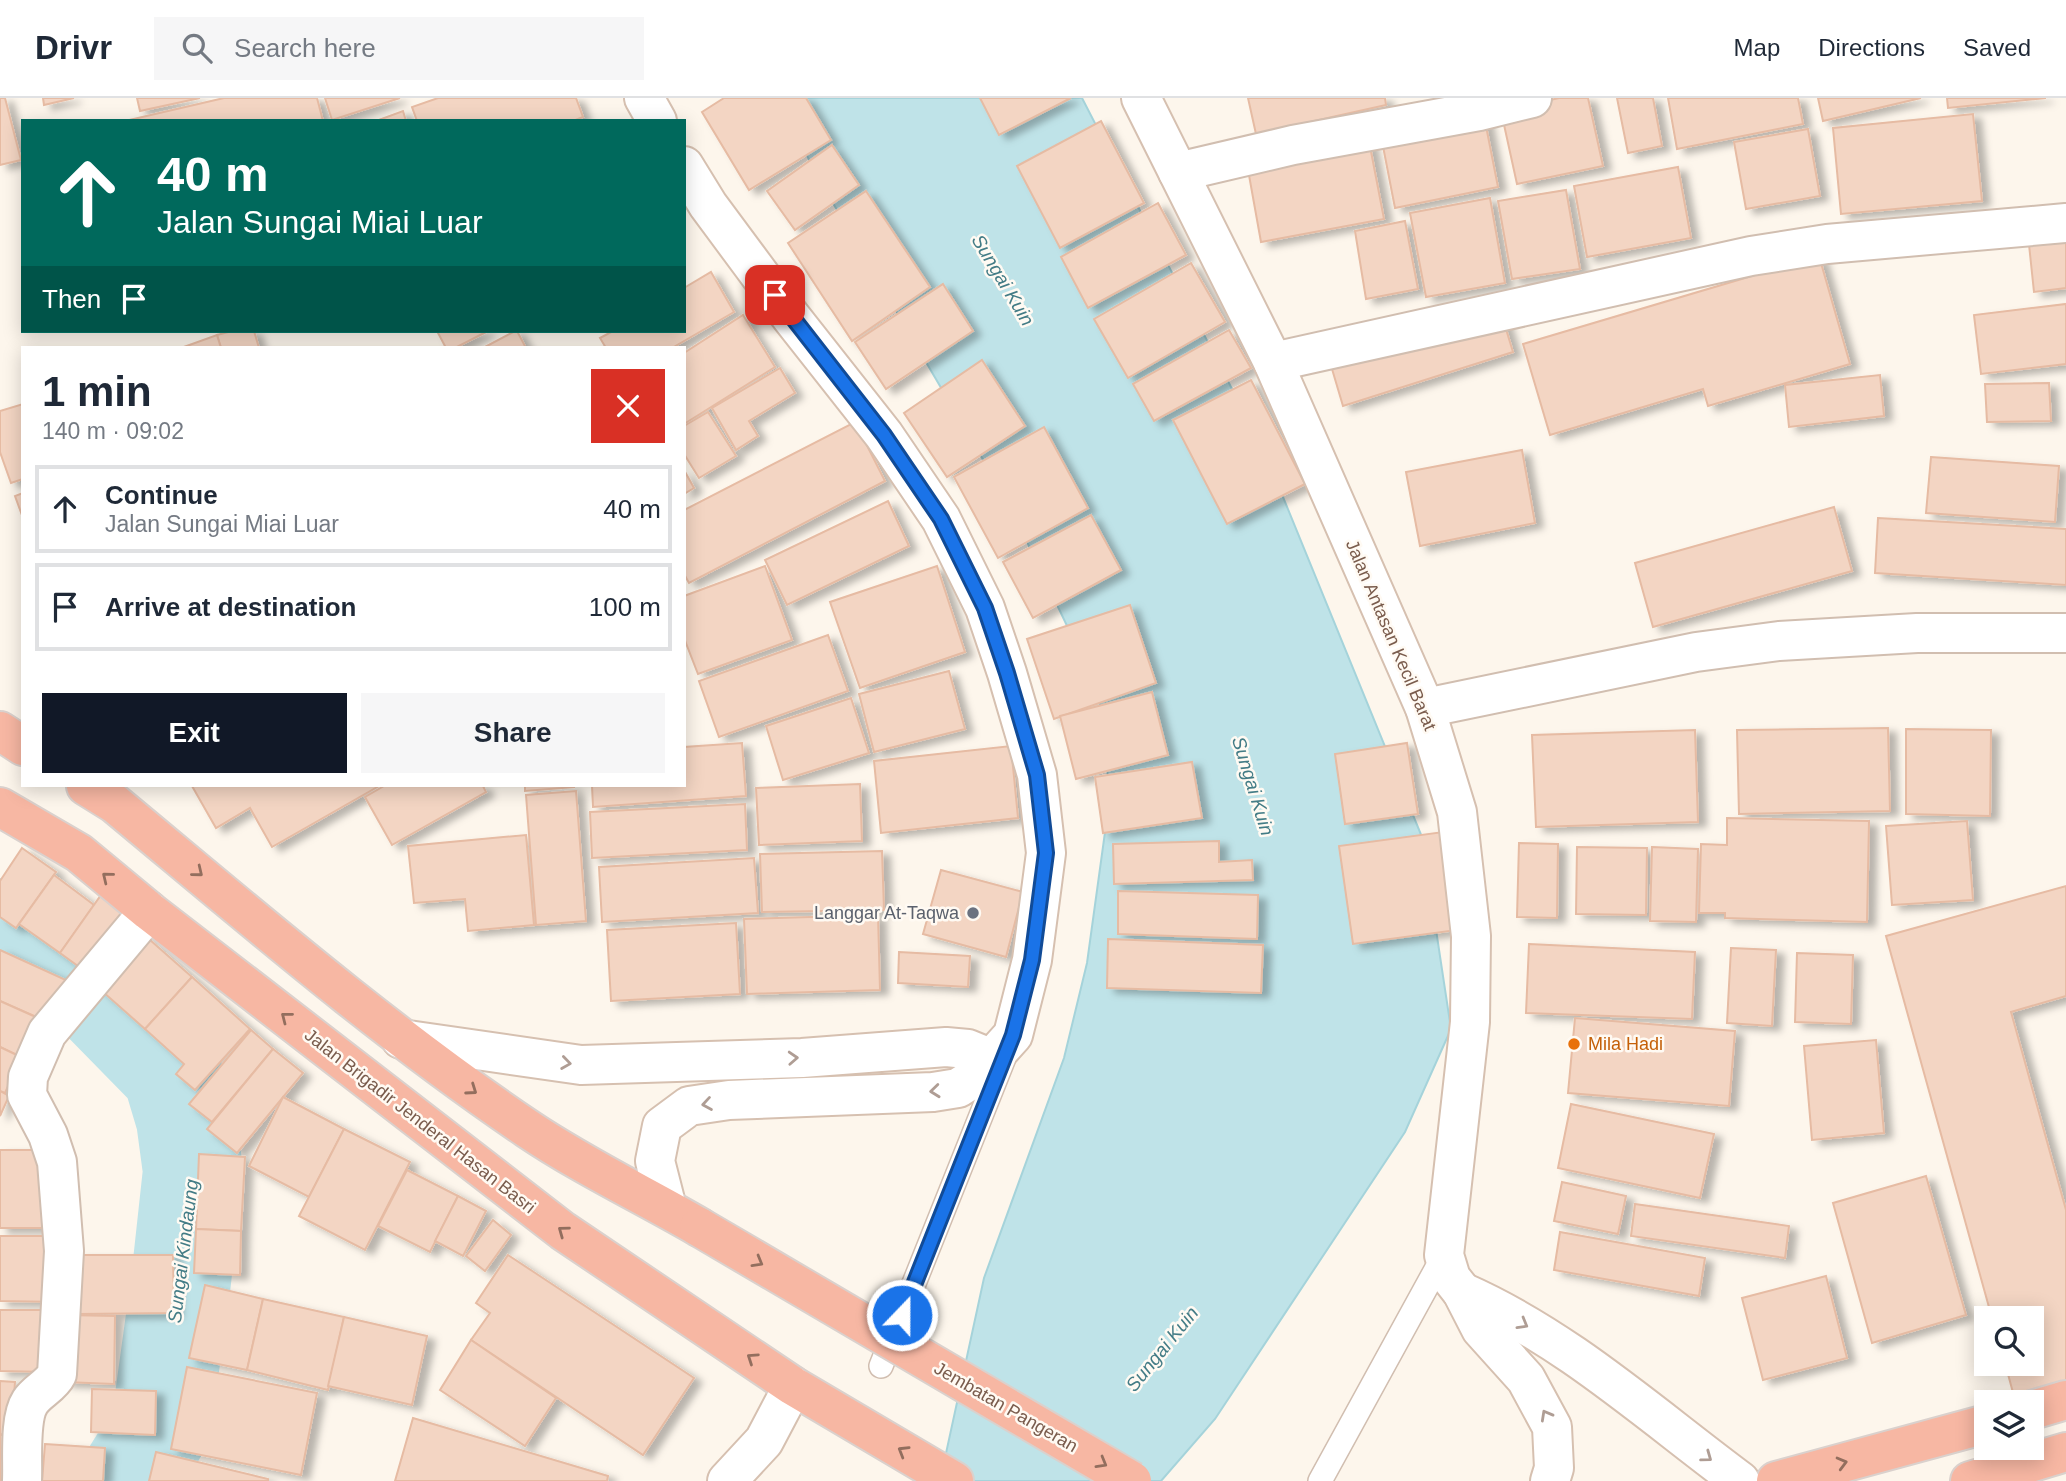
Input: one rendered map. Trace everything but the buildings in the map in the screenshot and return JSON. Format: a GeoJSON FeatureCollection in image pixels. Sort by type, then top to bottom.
{"type":"FeatureCollection","features":[{"type":"Feature","properties":{"kind":"highway"},"geometry":{"type":"LineString","coordinates":[[0,731],[21,745]]}},
{"type":"Feature","properties":{"kind":"highway"},"geometry":{"type":"LineString","coordinates":[[88,787],[115,804],[401,1039],[532,1131],[683,1218]]}},
{"type":"Feature","properties":{"kind":"highway","name":"Jalan Brigadir Jenderal Hasan Basri"},"geometry":{"type":"LineString","coordinates":[[0,807],[79,853],[149,911],[562,1231],[793,1386],[954,1481]]}},
{"type":"Feature","properties":{"kind":"highway","name":"Jembatan Pangeran"},"geometry":{"type":"LineString","coordinates":[[683,1218],[1132,1481]]}},
{"type":"Feature","properties":{"kind":"highway"},"geometry":{"type":"LineString","coordinates":[[2044,1406],[2066,1400]]}},
{"type":"Feature","properties":{"kind":"highway"},"geometry":{"type":"LineString","coordinates":[[1776,1481],[1974,1427]]}},
{"type":"Feature","properties":{"kind":"highway"},"geometry":{"type":"LineString","coordinates":[[1970,1481],[2066,1452]]}},
{"type":"Feature","properties":{"kind":"street"},"geometry":{"type":"LineString","coordinates":[[644,98],[656,119]]}},
{"type":"Feature","properties":{"kind":"street","name":"Jalan Antasan Kecil Barat"},"geometry":{"type":"LineString","coordinates":[[1141,98],[1273,362],[1425,708],[1457,812],[1471,936],[1470,1023],[1444,1255],[1451,1278],[1462,1292],[1481,1329],[1526,1379],[1552,1427],[1554,1468],[1550,1481]]}},
{"type":"Feature","properties":{"kind":"street"},"geometry":{"type":"LineString","coordinates":[[1178,172],[1293,145],[1479,111],[1532,98]]}},
{"type":"Feature","properties":{"kind":"street"},"geometry":{"type":"LineString","coordinates":[[683,1218],[655,1161],[662,1126],[689,1106],[729,1100],[933,1092],[958,1088],[975,1077],[1002,1047],[1032,960],[1046,853],[1037,775],[1007,673],[985,608],[941,519],[884,435],[724,228],[686,169]]}},
{"type":"Feature","properties":{"kind":"street"},"geometry":{"type":"LineString","coordinates":[[1273,362],[1751,256],[1828,244],[2066,223]]}},
{"type":"Feature","properties":{"kind":"street"},"geometry":{"type":"LineString","coordinates":[[1425,708],[1696,652],[1779,640],[1917,633],[2066,633]]}},
{"type":"Feature","properties":{"kind":"street"},"geometry":{"type":"LineString","coordinates":[[22,1481],[24,1417],[30,1402],[57,1374],[64,1251],[57,1162],[48,1135],[27,1095],[28,1077],[47,1033],[149,911]]}},
{"type":"Feature","properties":{"kind":"street"},"geometry":{"type":"LineString","coordinates":[[401,1039],[581,1065],[802,1058],[946,1047],[1002,1047]]}},
{"type":"Feature","properties":{"kind":"street"},"geometry":{"type":"LineString","coordinates":[[1462,1292],[1558,1344],[1740,1481]]}},
{"type":"Feature","properties":{"kind":"street"},"geometry":{"type":"LineString","coordinates":[[727,1481],[764,1441],[793,1386]]}},
{"type":"Feature","properties":{"kind":"lane"},"geometry":{"type":"LineString","coordinates":[[881,1366],[1002,1047]]}},
{"type":"Feature","properties":{"kind":"lane"},"geometry":{"type":"LineString","coordinates":[[1320,1481],[1444,1255]]}},
{"type":"Feature","properties":{"kind":"water","name":"Sungai Kuin"},"geometry":{"type":"Polygon","coordinates":[[[779,98],[1082,98],[1265,453],[1422,837],[1451,1029],[1405,1132],[1215,1419],[1161,1481],[940,1481],[984,1278],[1064,1058],[1087,963],[1110,796],[1099,693],[1009,504],[816,174],[779,98]]]}},
{"type":"Feature","properties":{"kind":"waterway","name":"Sungai Kindaung"},"geometry":{"type":"LineString","coordinates":[[0,928],[76,974],[172,1072],[186,1119],[193,1171],[161,1426],[127,1481]]}},
{"type":"Feature","properties":{"kind":"place","name":"Langgar At-Taqwa"},"geometry":{"type":"Point","coordinates":[973,913]}},
{"type":"Feature","properties":{"kind":"place","name":"Mila Hadi"},"geometry":{"type":"Point","coordinates":[1574,1044]}},
{"type":"Feature","properties":{"kind":"route"},"geometry":{"type":"LineString","coordinates":[[775,295],[884,435],[941,519],[985,608],[1037,775],[1046,853],[1032,960],[1013,1035],[902,1315]]}}]}
